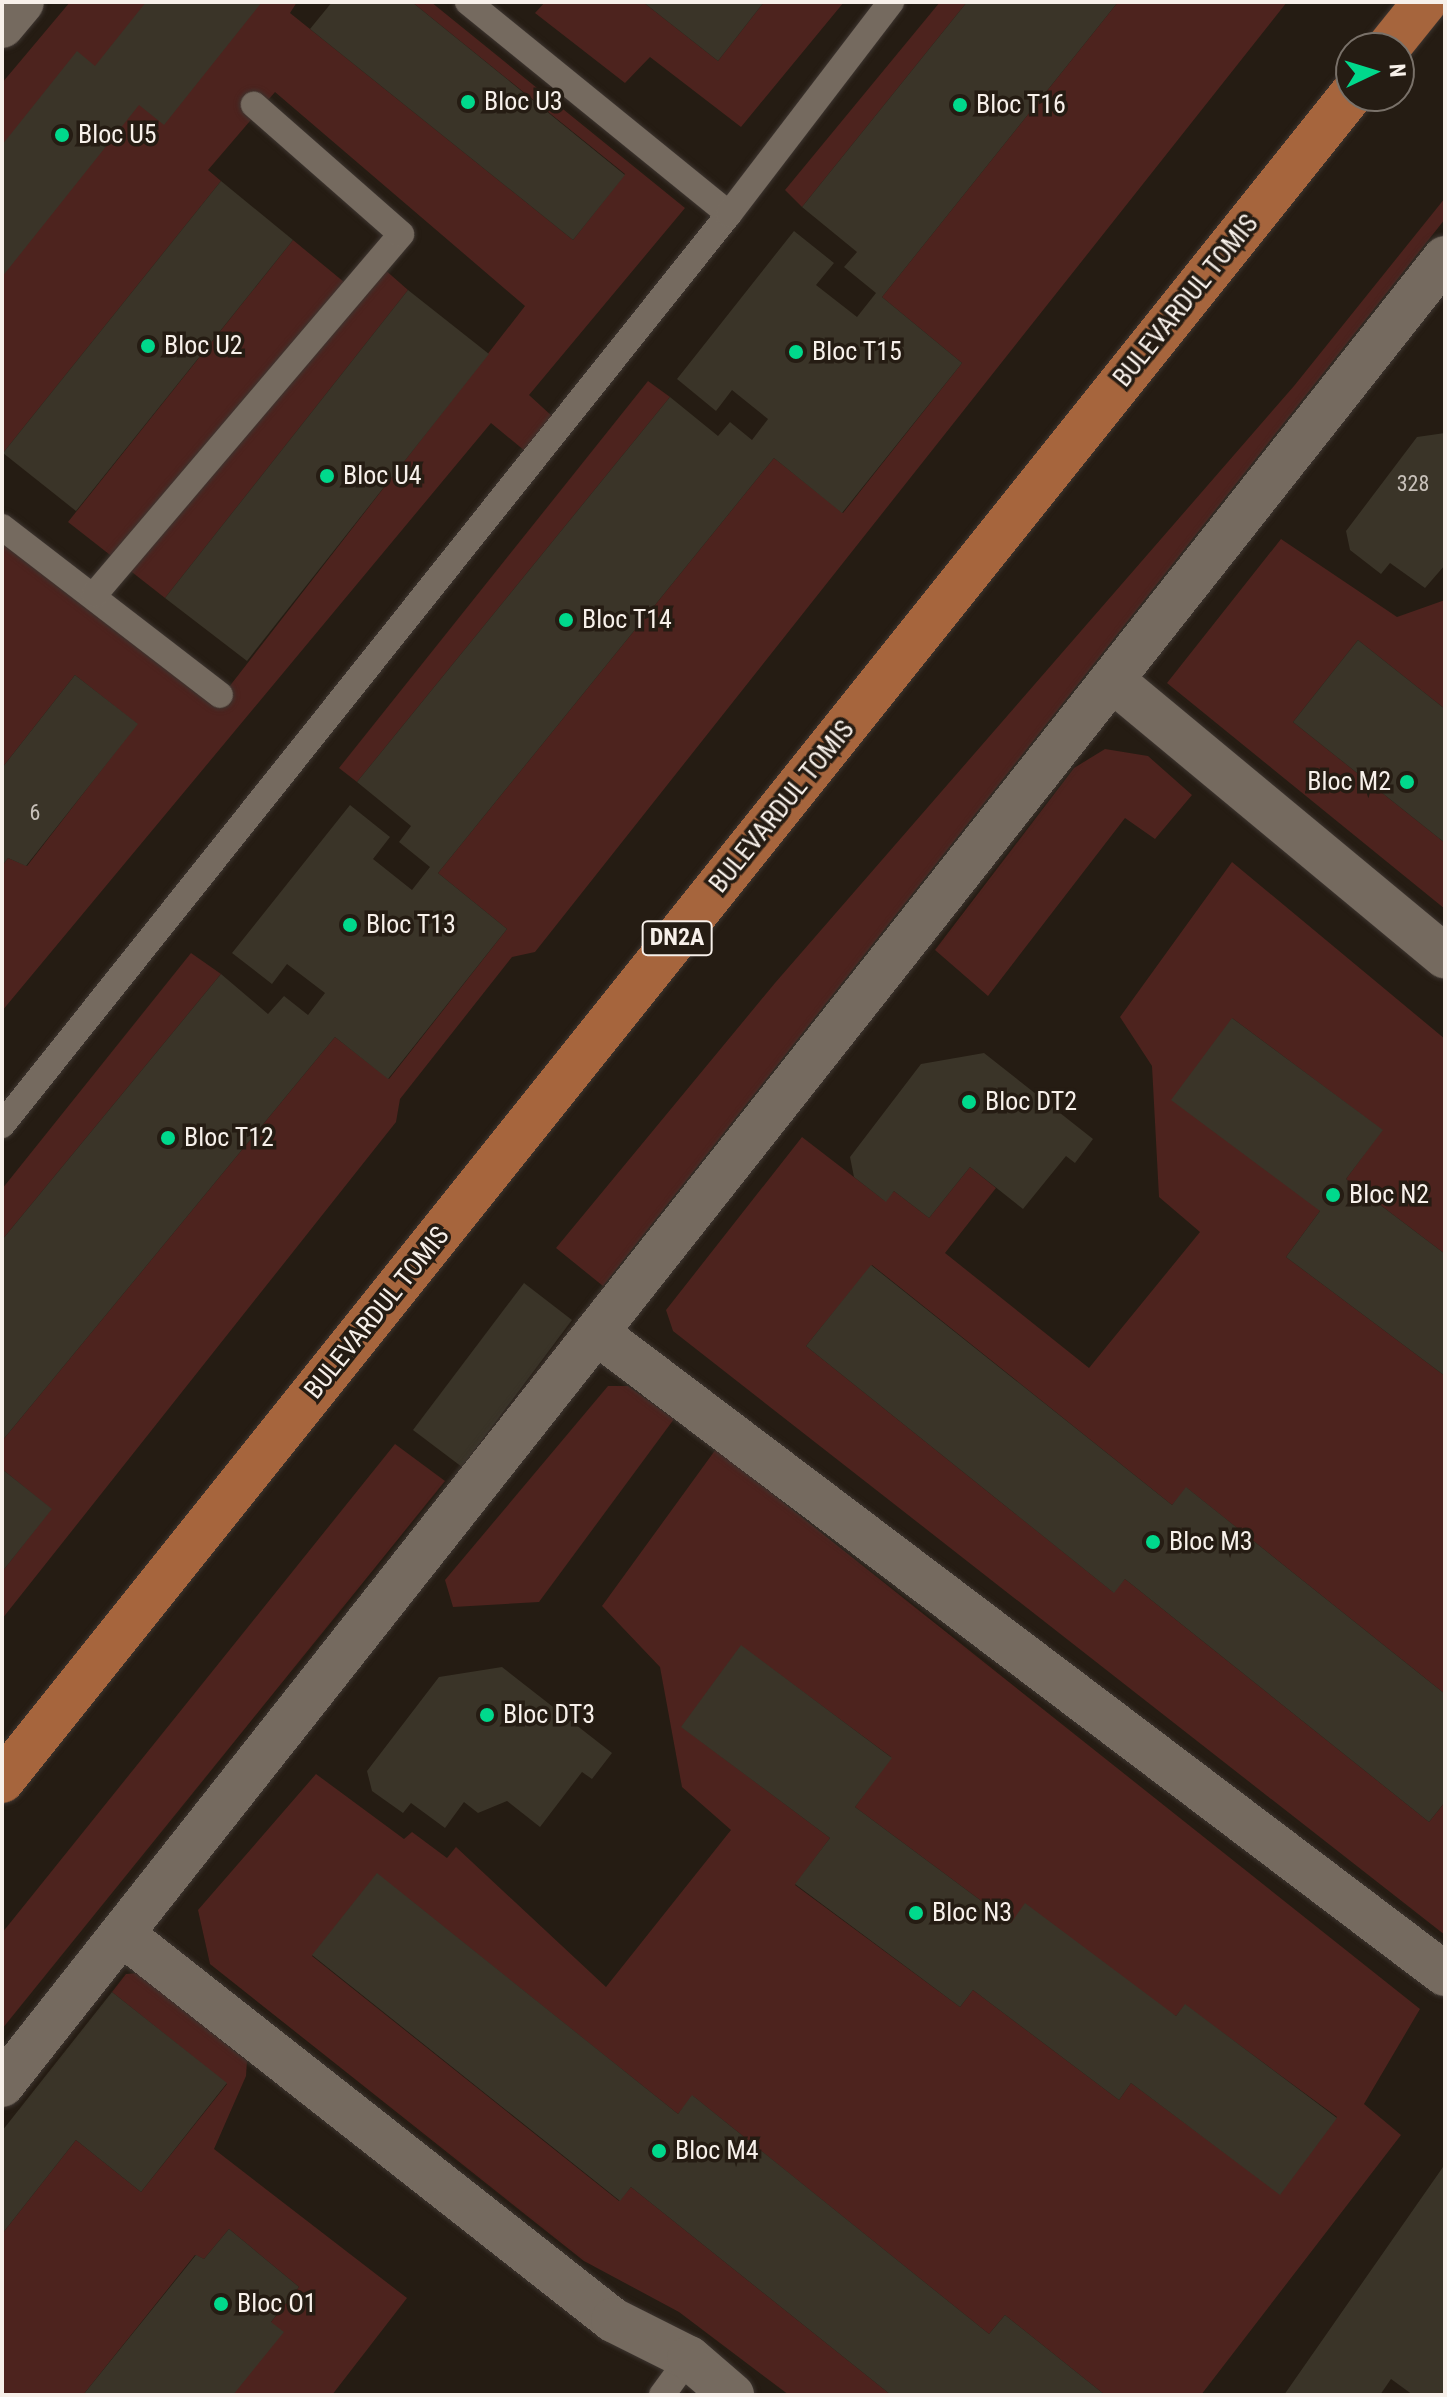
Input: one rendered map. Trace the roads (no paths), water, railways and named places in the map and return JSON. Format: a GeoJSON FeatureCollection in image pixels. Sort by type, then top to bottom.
{"type":"FeatureCollection","features":[{"type":"Feature","properties":{"kind":"main road"},"geometry":{"type":"LineString","coordinates":[[1401,32],[1425,2]]}},
{"type":"Feature","properties":{"kind":"main road","name":"BULEVARDUL TOMIS"},"geometry":{"type":"LineString","coordinates":[[2,1781],[1337,112]]}},
{"type":"Feature","properties":{"kind":"street"},"geometry":{"type":"LineString","coordinates":[[2,26],[22,2]]}},
{"type":"Feature","properties":{"kind":"street"},"geometry":{"type":"LineString","coordinates":[[2,2085],[1445,258]]}},
{"type":"Feature","properties":{"kind":"street"},"geometry":{"type":"LineString","coordinates":[[1112,680],[1445,956]]}},
{"type":"Feature","properties":{"kind":"street"},"geometry":{"type":"LineString","coordinates":[[597,1333],[1445,1974]]}},
{"type":"Feature","properties":{"kind":"street"},"geometry":{"type":"LineString","coordinates":[[122,1934],[613,2320],[689,2358],[732,2395]]}},
{"type":"Feature","properties":{"kind":"lane"},"geometry":{"type":"LineString","coordinates":[[468,2],[729,214]]}},
{"type":"Feature","properties":{"kind":"lane"},"geometry":{"type":"LineString","coordinates":[[2,1125],[729,214],[891,2]]}},
{"type":"Feature","properties":{"kind":"lane"},"geometry":{"type":"LineString","coordinates":[[95,594],[401,234],[254,105]]}},
{"type":"Feature","properties":{"kind":"lane"},"geometry":{"type":"LineString","coordinates":[[2,527],[95,594],[220,695]]}},
{"type":"Feature","properties":{"kind":"lane"},"geometry":{"type":"LineString","coordinates":[[662,2395],[689,2358]]}},
{"type":"Feature","properties":{"kind":"place","name":"Bloc U3"},"geometry":{"type":"Point","coordinates":[468,102]}},
{"type":"Feature","properties":{"kind":"place","name":"Bloc T16"},"geometry":{"type":"Point","coordinates":[960,105]}},
{"type":"Feature","properties":{"kind":"place","name":"Bloc U5"},"geometry":{"type":"Point","coordinates":[62,135]}},
{"type":"Feature","properties":{"kind":"place","name":"Bloc U2"},"geometry":{"type":"Point","coordinates":[148,346]}},
{"type":"Feature","properties":{"kind":"place","name":"Bloc T15"},"geometry":{"type":"Point","coordinates":[796,352]}},
{"type":"Feature","properties":{"kind":"place","name":"Bloc U4"},"geometry":{"type":"Point","coordinates":[327,476]}},
{"type":"Feature","properties":{"kind":"place","name":"Bloc T14"},"geometry":{"type":"Point","coordinates":[566,620]}},
{"type":"Feature","properties":{"kind":"place","name":"Bloc M2"},"geometry":{"type":"Point","coordinates":[1407,782]}},
{"type":"Feature","properties":{"kind":"place","name":"Bloc T13"},"geometry":{"type":"Point","coordinates":[350,925]}},
{"type":"Feature","properties":{"kind":"place","name":"Bloc DT2"},"geometry":{"type":"Point","coordinates":[969,1102]}},
{"type":"Feature","properties":{"kind":"place","name":"Bloc T12"},"geometry":{"type":"Point","coordinates":[168,1138]}},
{"type":"Feature","properties":{"kind":"place","name":"Bloc N2"},"geometry":{"type":"Point","coordinates":[1333,1195]}},
{"type":"Feature","properties":{"kind":"place","name":"Bloc M3"},"geometry":{"type":"Point","coordinates":[1153,1542]}},
{"type":"Feature","properties":{"kind":"place","name":"Bloc DT3"},"geometry":{"type":"Point","coordinates":[487,1715]}},
{"type":"Feature","properties":{"kind":"place","name":"Bloc N3"},"geometry":{"type":"Point","coordinates":[916,1913]}},
{"type":"Feature","properties":{"kind":"place","name":"Bloc M4"},"geometry":{"type":"Point","coordinates":[659,2151]}},
{"type":"Feature","properties":{"kind":"place","name":"Bloc O1"},"geometry":{"type":"Point","coordinates":[221,2304]}}]}
